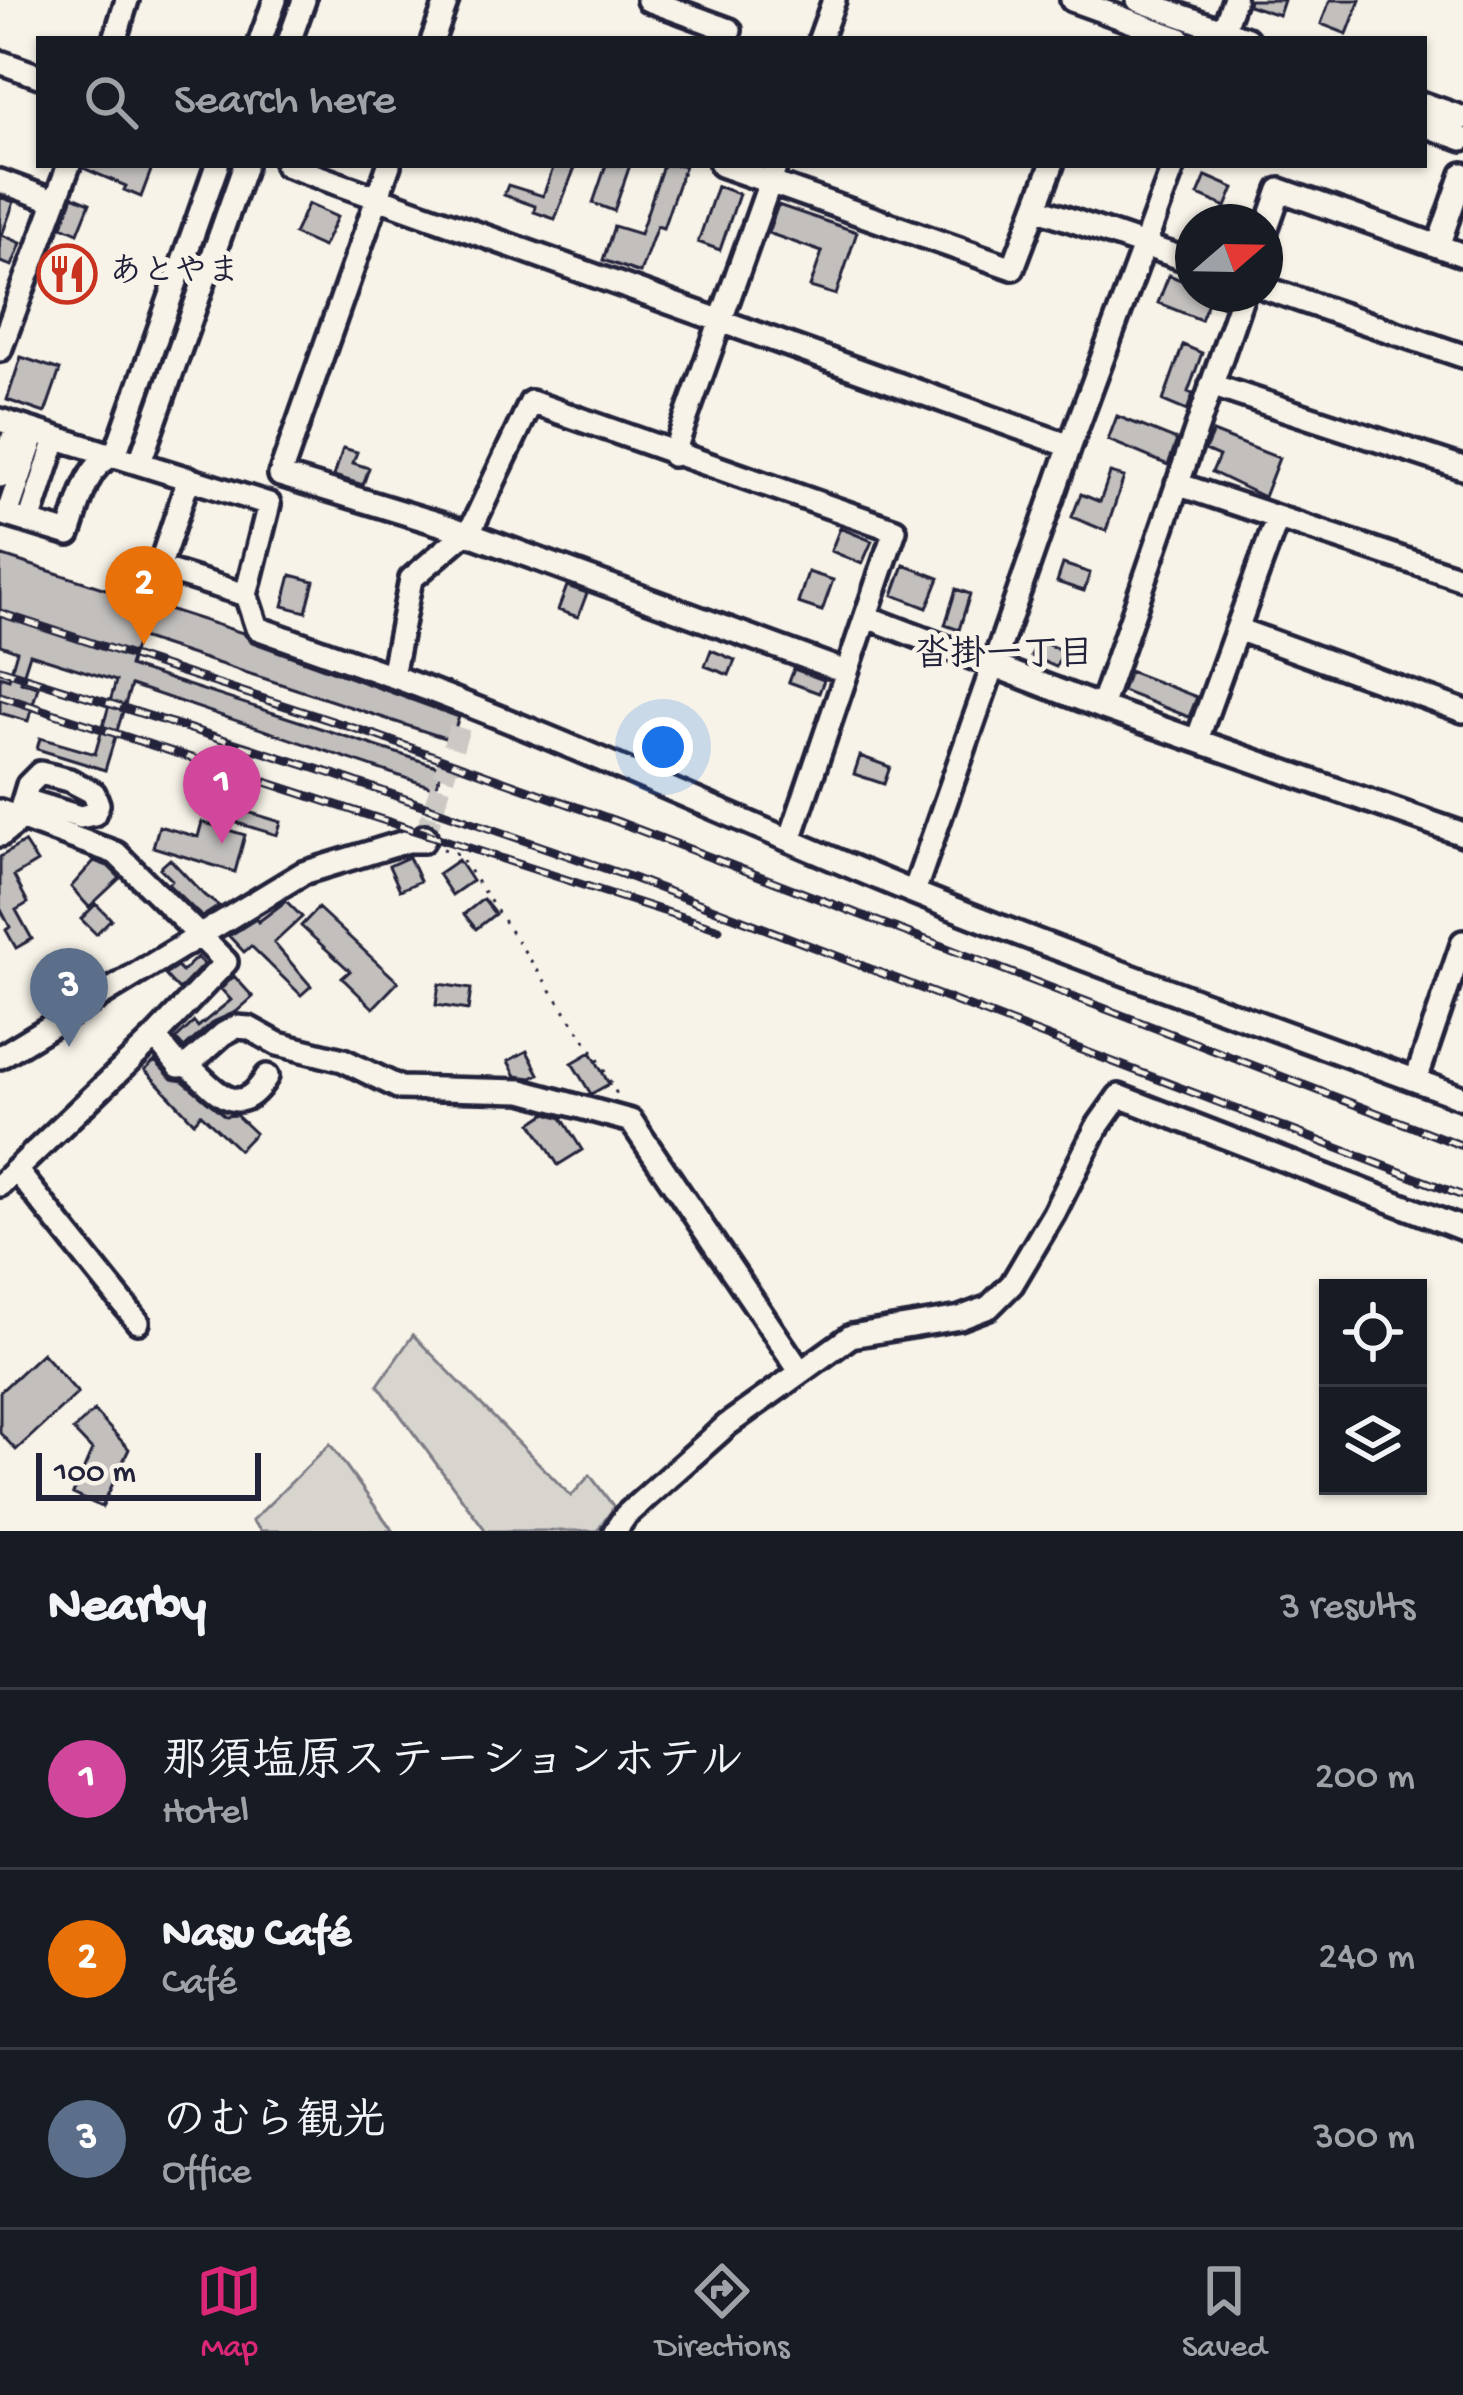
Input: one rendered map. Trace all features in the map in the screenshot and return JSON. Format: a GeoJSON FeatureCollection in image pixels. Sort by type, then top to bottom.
{"type":"FeatureCollection","features":[{"type":"Feature","properties":{"kind":"street"},"geometry":{"type":"LineString","coordinates":[[117,36],[127,0]]}},
{"type":"Feature","properties":{"kind":"street"},"geometry":{"type":"LineString","coordinates":[[262,36],[275,0]]}},
{"type":"Feature","properties":{"kind":"street"},"geometry":{"type":"LineString","coordinates":[[291,36],[304,0]]}},
{"type":"Feature","properties":{"kind":"street"},"geometry":{"type":"LineString","coordinates":[[434,36],[447,0]]}},
{"type":"Feature","properties":{"kind":"street"},"geometry":{"type":"LineString","coordinates":[[648,0],[730,29],[727,36]]}},
{"type":"Feature","properties":{"kind":"street"},"geometry":{"type":"LineString","coordinates":[[821,36],[834,0]]}},
{"type":"Feature","properties":{"kind":"street"},"geometry":{"type":"LineString","coordinates":[[1072,0],[1172,36]]}},
{"type":"Feature","properties":{"kind":"street"},"geometry":{"type":"LineString","coordinates":[[1138,0],[1222,35],[1234,0]]}},
{"type":"Feature","properties":{"kind":"street"},"geometry":{"type":"LineString","coordinates":[[0,62],[36,75]]}},
{"type":"Feature","properties":{"kind":"street"},"geometry":{"type":"LineString","coordinates":[[1427,105],[1463,118]]}},
{"type":"Feature","properties":{"kind":"street"},"geometry":{"type":"LineString","coordinates":[[1427,126],[1463,139]]}},
{"type":"Feature","properties":{"kind":"street"},"geometry":{"type":"LineString","coordinates":[[0,350],[10,288],[68,168]]}},
{"type":"Feature","properties":{"kind":"street"},"geometry":{"type":"LineString","coordinates":[[115,455],[216,168]]}},
{"type":"Feature","properties":{"kind":"street"},"geometry":{"type":"LineString","coordinates":[[149,465],[244,168]]}},
{"type":"Feature","properties":{"kind":"street"},"geometry":{"type":"LineString","coordinates":[[295,168],[1070,446]]}},
{"type":"Feature","properties":{"kind":"street"},"geometry":{"type":"LineString","coordinates":[[388,168],[280,475],[464,533],[847,672]]}},
{"type":"Feature","properties":{"kind":"street"},"geometry":{"type":"LineString","coordinates":[[739,168],[772,174],[1013,268],[1051,168]]}},
{"type":"Feature","properties":{"kind":"street"},"geometry":{"type":"LineString","coordinates":[[914,892],[1173,168]]}},
{"type":"Feature","properties":{"kind":"street"},"geometry":{"type":"LineString","coordinates":[[673,455],[772,174]]}},
{"type":"Feature","properties":{"kind":"street"},"geometry":{"type":"LineString","coordinates":[[1438,246],[1463,174]]}},
{"type":"Feature","properties":{"kind":"street"},"geometry":{"type":"LineString","coordinates":[[0,181],[54,201]]}},
{"type":"Feature","properties":{"kind":"street"},"geometry":{"type":"LineString","coordinates":[[1275,204],[1280,190],[1463,255]]}},
{"type":"Feature","properties":{"kind":"street"},"geometry":{"type":"LineString","coordinates":[[1036,208],[1175,256]]}},
{"type":"Feature","properties":{"kind":"street"},"geometry":{"type":"LineString","coordinates":[[1283,294],[1463,356]]}},
{"type":"Feature","properties":{"kind":"street"},"geometry":{"type":"LineString","coordinates":[[1101,707],[1237,312]]}},
{"type":"Feature","properties":{"kind":"street"},"geometry":{"type":"LineString","coordinates":[[1211,385],[1463,468]]}},
{"type":"Feature","properties":{"kind":"street"},"geometry":{"type":"LineString","coordinates":[[392,676],[411,579],[472,527],[531,402],[895,530],[790,840]]}},
{"type":"Feature","properties":{"kind":"street"},"geometry":{"type":"LineString","coordinates":[[18,426],[3,514],[69,534],[95,468],[115,455]]}},
{"type":"Feature","properties":{"kind":"street"},"geometry":{"type":"LineString","coordinates":[[18,426],[269,504],[246,595],[257,628],[638,772],[914,892],[1463,1097]]}},
{"type":"Feature","properties":{"kind":"street"},"geometry":{"type":"LineString","coordinates":[[0,476],[18,426]]}},
{"type":"Feature","properties":{"kind":"street"},"geometry":{"type":"LineString","coordinates":[[18,426],[29,522]]}},
{"type":"Feature","properties":{"kind":"street"},"geometry":{"type":"LineString","coordinates":[[189,478],[159,568],[246,595]]}},
{"type":"Feature","properties":{"kind":"street"},"geometry":{"type":"LineString","coordinates":[[1177,484],[1463,579]]}},
{"type":"Feature","properties":{"kind":"street"},"geometry":{"type":"LineString","coordinates":[[1197,740],[1277,518]]}},
{"type":"Feature","properties":{"kind":"street"},"geometry":{"type":"LineString","coordinates":[[867,617],[1101,707],[1463,834]]}},
{"type":"Feature","properties":{"kind":"street"},"geometry":{"type":"LineString","coordinates":[[1237,629],[1463,711]]}},
{"type":"Feature","properties":{"kind":"street"},"geometry":{"type":"LineString","coordinates":[[40,773],[94,793],[92,816],[80,817],[31,802],[6,821],[40,773]]}},
{"type":"Feature","properties":{"kind":"street"},"geometry":{"type":"LineString","coordinates":[[6,821],[116,853],[226,962],[4,1181],[138,1322]]}},
{"type":"Feature","properties":{"kind":"street"},"geometry":{"type":"LineString","coordinates":[[0,1057],[302,873],[424,838]]}},
{"type":"Feature","properties":{"kind":"street"},"geometry":{"type":"LineString","coordinates":[[1416,1080],[1463,942]]}},
{"type":"Feature","properties":{"kind":"street"},"geometry":{"type":"LineString","coordinates":[[155,1037],[179,1066],[188,1065],[223,1034],[236,1027],[249,1028],[278,1044],[343,1060],[400,1088],[522,1091],[631,1120],[800,1371]]}},
{"type":"Feature","properties":{"kind":"street"},"geometry":{"type":"LineString","coordinates":[[188,1065],[224,1098],[242,1101],[255,1096],[267,1076]]}},
{"type":"Feature","properties":{"kind":"street"},"geometry":{"type":"LineString","coordinates":[[615,1531],[626,1515],[727,1425],[851,1336],[959,1318],[989,1307],[1012,1284],[1054,1214],[1097,1127],[1119,1096],[1463,1229]]}},
{"type":"Feature","properties":{"kind":"path"},"geometry":{"type":"LineString","coordinates":[[424,838],[458,854],[598,1060],[631,1120]]}},
{"type":"Feature","properties":{"kind":"shaded area"},"geometry":{"type":"Polygon","coordinates":[[[413,1335],[571,1496],[590,1475],[614,1507],[597,1531],[486,1531],[378,1385],[413,1335]]]}},
{"type":"Feature","properties":{"kind":"shaded area"},"geometry":{"type":"Polygon","coordinates":[[[330,1444],[393,1531],[261,1531],[252,1521],[330,1444]]]}},
{"type":"Feature","properties":{"kind":"building"},"geometry":{"type":"Polygon","coordinates":[[[1249,0],[1284,0],[1279,15],[1248,5],[1249,0]]]}},
{"type":"Feature","properties":{"kind":"building"},"geometry":{"type":"Polygon","coordinates":[[[1330,0],[1360,0],[1347,34],[1321,24],[1330,0]]]}},
{"type":"Feature","properties":{"kind":"building"},"geometry":{"type":"Polygon","coordinates":[[[83,168],[152,168],[141,197],[124,190],[126,186],[83,168]]]}},
{"type":"Feature","properties":{"kind":"building"},"geometry":{"type":"Polygon","coordinates":[[[553,168],[575,168],[555,219],[504,195],[508,185],[543,196],[553,168]]]}},
{"type":"Feature","properties":{"kind":"building"},"geometry":{"type":"Polygon","coordinates":[[[605,168],[629,168],[614,211],[593,203],[605,168]]]}},
{"type":"Feature","properties":{"kind":"building"},"geometry":{"type":"Polygon","coordinates":[[[662,168],[684,168],[663,228],[657,226],[640,273],[603,260],[614,226],[640,234],[662,168]]]}},
{"type":"Feature","properties":{"kind":"building"},"geometry":{"type":"Polygon","coordinates":[[[1206,176],[1234,188],[1227,204],[1198,195],[1206,176]]]}},
{"type":"Feature","properties":{"kind":"building"},"geometry":{"type":"Polygon","coordinates":[[[717,186],[739,194],[720,250],[698,242],[717,186]]]}},
{"type":"Feature","properties":{"kind":"building"},"geometry":{"type":"Polygon","coordinates":[[[73,196],[90,203],[78,233],[62,226],[73,196]]]}},
{"type":"Feature","properties":{"kind":"building"},"geometry":{"type":"Polygon","coordinates":[[[0,197],[14,202],[2,235],[21,243],[12,266],[0,262],[0,197]]]}},
{"type":"Feature","properties":{"kind":"building"},"geometry":{"type":"Polygon","coordinates":[[[308,204],[337,217],[323,247],[294,234],[308,204]]]}},
{"type":"Feature","properties":{"kind":"building"},"geometry":{"type":"Polygon","coordinates":[[[778,205],[857,232],[836,295],[810,287],[822,252],[768,233],[778,205]]]}},
{"type":"Feature","properties":{"kind":"building"},"geometry":{"type":"Polygon","coordinates":[[[1169,275],[1175,278],[1175,310],[1158,303],[1169,275]]]}},
{"type":"Feature","properties":{"kind":"building"},"geometry":{"type":"Polygon","coordinates":[[[1181,312],[1204,312],[1201,320],[1181,312]]]}},
{"type":"Feature","properties":{"kind":"building"},"geometry":{"type":"Polygon","coordinates":[[[1183,345],[1202,353],[1188,392],[1193,394],[1187,411],[1163,401],[1183,345]]]}},
{"type":"Feature","properties":{"kind":"building"},"geometry":{"type":"Polygon","coordinates":[[[21,357],[60,370],[45,413],[7,400],[21,357]]]}},
{"type":"Feature","properties":{"kind":"building"},"geometry":{"type":"Polygon","coordinates":[[[1117,416],[1177,440],[1168,465],[1108,440],[1117,416]]]}},
{"type":"Feature","properties":{"kind":"building"},"geometry":{"type":"Polygon","coordinates":[[[1213,432],[1279,458],[1264,497],[1212,472],[1219,456],[1205,450],[1213,432]]]}},
{"type":"Feature","properties":{"kind":"building"},"geometry":{"type":"Polygon","coordinates":[[[343,448],[357,452],[353,463],[369,468],[363,485],[334,476],[343,448]]]}},
{"type":"Feature","properties":{"kind":"building"},"geometry":{"type":"Polygon","coordinates":[[[1110,473],[1124,477],[1106,531],[1072,517],[1081,494],[1100,502],[1110,473]]]}},
{"type":"Feature","properties":{"kind":"building"},"geometry":{"type":"Polygon","coordinates":[[[840,528],[872,541],[862,564],[831,551],[840,528]]]}},
{"type":"Feature","properties":{"kind":"building"},"geometry":{"type":"Polygon","coordinates":[[[0,555],[243,633],[252,642],[459,717],[451,740],[138,637],[129,666],[443,768],[435,788],[131,685],[105,770],[37,749],[40,738],[95,754],[116,681],[30,654],[21,682],[38,687],[28,721],[0,713],[0,676],[9,679],[17,651],[0,645],[0,555]]]}},
{"type":"Feature","properties":{"kind":"building"},"geometry":{"type":"Polygon","coordinates":[[[1063,564],[1090,573],[1084,591],[1057,582],[1063,564]]]}},
{"type":"Feature","properties":{"kind":"building"},"geometry":{"type":"Polygon","coordinates":[[[904,565],[939,578],[927,608],[893,595],[904,565]]]}},
{"type":"Feature","properties":{"kind":"building"},"geometry":{"type":"Polygon","coordinates":[[[808,572],[833,580],[822,611],[798,603],[808,572]]]}},
{"type":"Feature","properties":{"kind":"building"},"geometry":{"type":"Polygon","coordinates":[[[291,575],[314,581],[306,612],[283,606],[291,575]]]}},
{"type":"Feature","properties":{"kind":"building"},"geometry":{"type":"Polygon","coordinates":[[[567,586],[587,593],[578,617],[558,610],[567,586]]]}},
{"type":"Feature","properties":{"kind":"building"},"geometry":{"type":"Polygon","coordinates":[[[956,589],[970,594],[959,630],[945,625],[956,589]]]}},
{"type":"Feature","properties":{"kind":"building"},"geometry":{"type":"Polygon","coordinates":[[[1037,640],[1063,651],[1056,667],[1031,656],[1037,640]]]}},
{"type":"Feature","properties":{"kind":"building"},"geometry":{"type":"Polygon","coordinates":[[[711,650],[735,660],[729,675],[705,666],[711,650]]]}},
{"type":"Feature","properties":{"kind":"building"},"geometry":{"type":"Polygon","coordinates":[[[794,669],[824,680],[819,693],[789,682],[794,669]]]}},
{"type":"Feature","properties":{"kind":"building"},"geometry":{"type":"Polygon","coordinates":[[[1129,671],[1197,697],[1189,717],[1122,691],[1129,671]]]}},
{"type":"Feature","properties":{"kind":"building"},"geometry":{"type":"Polygon","coordinates":[[[860,756],[890,767],[884,784],[854,774],[860,756]]]}},
{"type":"Feature","properties":{"kind":"building"},"geometry":{"type":"Polygon","coordinates":[[[241,810],[281,822],[277,835],[237,823],[241,810]]]}},
{"type":"Feature","properties":{"kind":"building"},"geometry":{"type":"Polygon","coordinates":[[[202,822],[245,835],[235,872],[153,847],[159,826],[198,837],[202,822]]]}},
{"type":"Feature","properties":{"kind":"building"},"geometry":{"type":"Polygon","coordinates":[[[24,842],[37,862],[14,876],[28,903],[16,910],[32,939],[16,948],[0,908],[0,857],[24,842]]]}},
{"type":"Feature","properties":{"kind":"building"},"geometry":{"type":"Polygon","coordinates":[[[409,857],[420,881],[400,890],[389,866],[409,857]]]}},
{"type":"Feature","properties":{"kind":"building"},"geometry":{"type":"Polygon","coordinates":[[[170,859],[219,906],[202,917],[168,884],[172,880],[160,868],[170,859]]]}},
{"type":"Feature","properties":{"kind":"building"},"geometry":{"type":"Polygon","coordinates":[[[458,860],[472,881],[452,895],[438,874],[458,860]]]}},
{"type":"Feature","properties":{"kind":"building"},"geometry":{"type":"Polygon","coordinates":[[[94,861],[120,878],[89,907],[71,887],[94,861]]]}},
{"type":"Feature","properties":{"kind":"building"},"geometry":{"type":"Polygon","coordinates":[[[483,899],[495,914],[476,929],[464,914],[483,899]]]}},
{"type":"Feature","properties":{"kind":"building"},"geometry":{"type":"Polygon","coordinates":[[[286,901],[302,917],[274,943],[311,986],[301,995],[251,946],[244,952],[229,936],[286,901]]]}},
{"type":"Feature","properties":{"kind":"building"},"geometry":{"type":"Polygon","coordinates":[[[96,904],[111,919],[96,934],[81,919],[96,904]]]}},
{"type":"Feature","properties":{"kind":"building"},"geometry":{"type":"Polygon","coordinates":[[[318,908],[398,982],[373,1008],[342,978],[350,971],[301,926],[318,908]]]}},
{"type":"Feature","properties":{"kind":"building"},"geometry":{"type":"Polygon","coordinates":[[[75,955],[92,984],[67,999],[50,969],[75,955]]]}},
{"type":"Feature","properties":{"kind":"building"},"geometry":{"type":"Polygon","coordinates":[[[197,957],[204,964],[179,990],[165,975],[177,967],[182,972],[197,957]]]}},
{"type":"Feature","properties":{"kind":"building"},"geometry":{"type":"Polygon","coordinates":[[[234,976],[253,997],[236,1012],[213,1022],[184,1048],[176,1039],[231,1000],[221,989],[234,976]]]}},
{"type":"Feature","properties":{"kind":"building"},"geometry":{"type":"Polygon","coordinates":[[[439,984],[471,989],[468,1010],[436,1005],[439,984]]]}},
{"type":"Feature","properties":{"kind":"building"},"geometry":{"type":"Polygon","coordinates":[[[527,1051],[539,1074],[532,1078],[516,1076],[508,1061],[527,1051]]]}},
{"type":"Feature","properties":{"kind":"building"},"geometry":{"type":"Polygon","coordinates":[[[591,1052],[609,1084],[591,1094],[572,1063],[591,1052]]]}},
{"type":"Feature","properties":{"kind":"building"},"geometry":{"type":"Polygon","coordinates":[[[155,1061],[172,1079],[183,1081],[225,1116],[236,1115],[255,1133],[239,1150],[201,1114],[194,1122],[145,1070],[155,1061]]]}},
{"type":"Feature","properties":{"kind":"building"},"geometry":{"type":"Polygon","coordinates":[[[547,1113],[562,1118],[582,1150],[558,1165],[532,1123],[547,1113]]]}},
{"type":"Feature","properties":{"kind":"building"},"geometry":{"type":"Polygon","coordinates":[[[42,1353],[78,1393],[16,1450],[0,1433],[0,1392],[42,1353]]]}},
{"type":"Feature","properties":{"kind":"building"},"geometry":{"type":"Polygon","coordinates":[[[94,1411],[129,1449],[102,1507],[73,1494],[92,1450],[73,1430],[94,1411]]]}},
{"type":"Feature","properties":{"kind":"tunnel"},"geometry":{"type":"LineString","coordinates":[[425,836],[467,703]]}},
{"type":"Feature","properties":{"kind":"railway"},"geometry":{"type":"LineString","coordinates":[[0,613],[375,735],[616,821],[1463,1146]]}},
{"type":"Feature","properties":{"kind":"railway"},"geometry":{"type":"LineString","coordinates":[[0,669],[333,774],[633,878],[1463,1196]]}},
{"type":"Feature","properties":{"kind":"railway"},"geometry":{"type":"LineString","coordinates":[[0,696],[719,929]]}},
{"type":"Feature","properties":{"kind":"place","name":"あとやま"},"geometry":{"type":"Point","coordinates":[67,274]}},
{"type":"Feature","properties":{"kind":"place","name":"Nasu Café"},"geometry":{"type":"Point","coordinates":[144,645]}},
{"type":"Feature","properties":{"kind":"place","name":"那須塩原ステーションホテル"},"geometry":{"type":"Point","coordinates":[222,844]}},
{"type":"Feature","properties":{"kind":"place","name":"のむら観光"},"geometry":{"type":"Point","coordinates":[69,1047]}},
{"type":"Feature","properties":{"kind":"district","name":"沓掛一丁目"},"geometry":{"type":"Point","coordinates":[1004,657]}}]}
